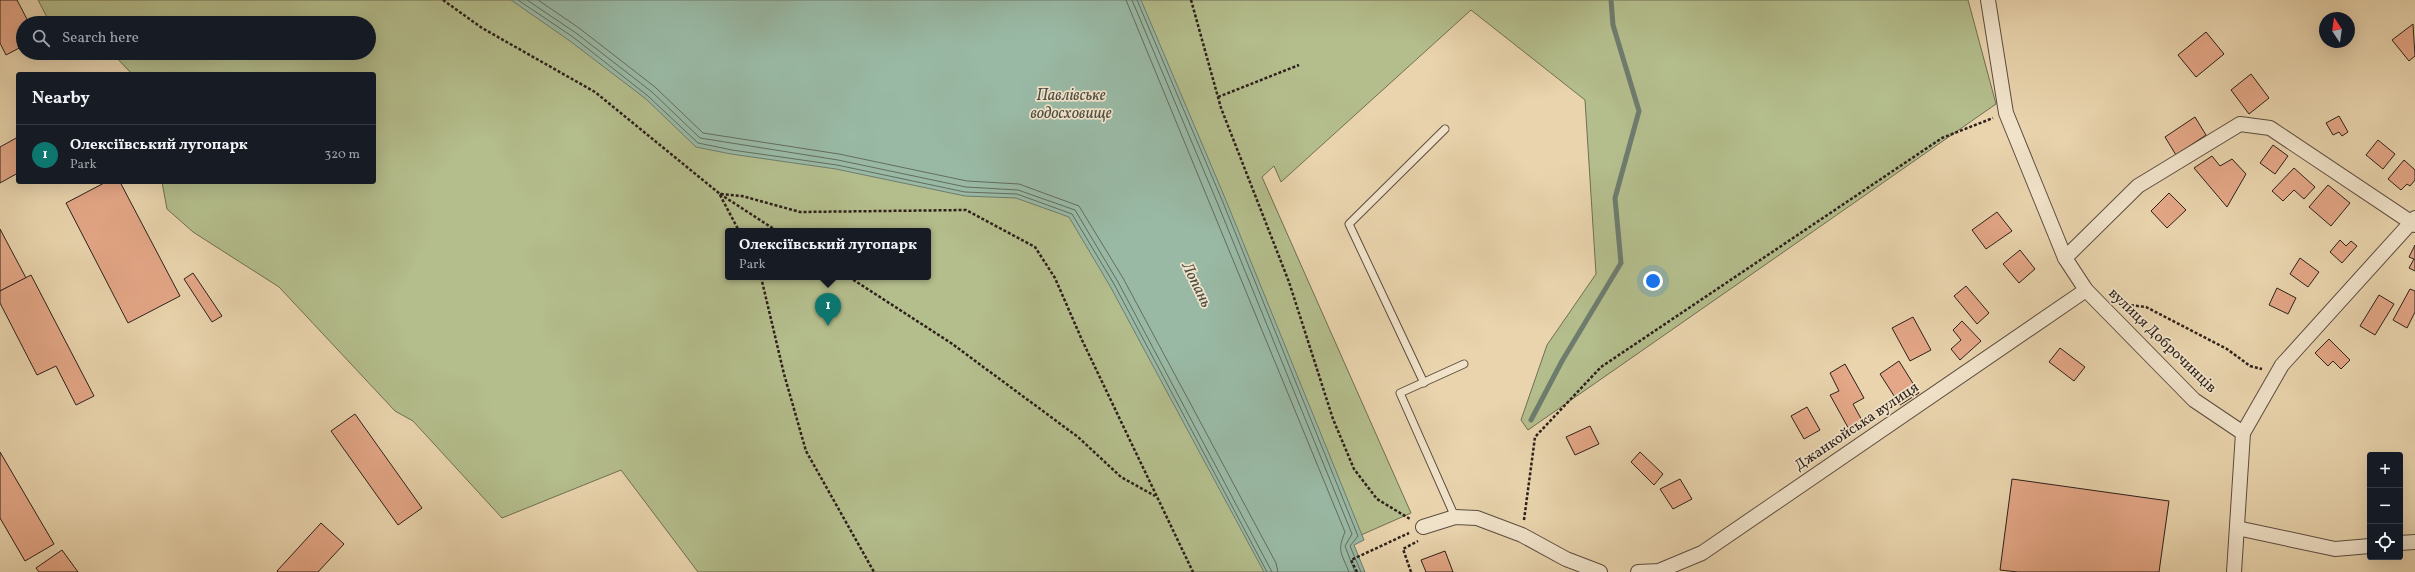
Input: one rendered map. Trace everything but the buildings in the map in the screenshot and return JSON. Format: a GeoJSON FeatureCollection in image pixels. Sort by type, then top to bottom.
{"type":"FeatureCollection","features":[{"type":"Feature","properties":{"kind":"street","name":"вулиця Доброчинців"},"geometry":{"type":"LineString","coordinates":[[1988,0],[2006,113],[2065,258],[2086,290],[2194,400],[2243,433]]}},
{"type":"Feature","properties":{"kind":"street"},"geometry":{"type":"LineString","coordinates":[[2065,258],[2138,186],[2240,124],[2270,128],[2414,222],[2282,365],[2243,433],[2234,572]]}},
{"type":"Feature","properties":{"kind":"street","name":"Джанкойська вулиця"},"geometry":{"type":"LineString","coordinates":[[1638,572],[1659,570],[1702,553],[2086,290]]}},
{"type":"Feature","properties":{"kind":"street"},"geometry":{"type":"LineString","coordinates":[[1423,527],[1455,517],[1477,518],[1522,535],[1566,559],[1600,572]]}},
{"type":"Feature","properties":{"kind":"street"},"geometry":{"type":"LineString","coordinates":[[2237,528],[2335,549],[2367,546]]}},
{"type":"Feature","properties":{"kind":"street"},"geometry":{"type":"LineString","coordinates":[[2403,543],[2415,542]]}},
{"type":"Feature","properties":{"kind":"lane"},"geometry":{"type":"LineString","coordinates":[[1424,383],[1349,224],[1446,129]]}},
{"type":"Feature","properties":{"kind":"lane"},"geometry":{"type":"LineString","coordinates":[[1455,517],[1400,394],[1464,364]]}},
{"type":"Feature","properties":{"kind":"path"},"geometry":{"type":"LineString","coordinates":[[443,0],[482,28],[595,92],[720,194],[772,228]]}},
{"type":"Feature","properties":{"kind":"path"},"geometry":{"type":"LineString","coordinates":[[1192,1],[1218,97],[1289,282],[1333,419],[1354,469],[1377,499],[1423,527],[1428,536],[1403,549],[1411,572]]}},
{"type":"Feature","properties":{"kind":"path"},"geometry":{"type":"LineString","coordinates":[[1218,97],[1299,65]]}},
{"type":"Feature","properties":{"kind":"path"},"geometry":{"type":"LineString","coordinates":[[1522,535],[1535,437],[1602,367],[1942,138],[2006,113]]}},
{"type":"Feature","properties":{"kind":"path"},"geometry":{"type":"LineString","coordinates":[[720,194],[737,228]]}},
{"type":"Feature","properties":{"kind":"path"},"geometry":{"type":"LineString","coordinates":[[720,194],[742,196],[800,212],[966,210],[1035,247],[1055,278],[1155,496],[1193,572]]}},
{"type":"Feature","properties":{"kind":"path"},"geometry":{"type":"LineString","coordinates":[[762,280],[784,374],[806,451],[874,572]]}},
{"type":"Feature","properties":{"kind":"path"},"geometry":{"type":"LineString","coordinates":[[853,280],[951,343],[1078,437],[1121,477],[1155,496]]}},
{"type":"Feature","properties":{"kind":"path"},"geometry":{"type":"LineString","coordinates":[[2097,301],[2146,307],[2226,350],[2250,366],[2263,369],[2282,365]]}},
{"type":"Feature","properties":{"kind":"path"},"geometry":{"type":"LineString","coordinates":[[1357,572],[1351,560],[1393,540]]}},
{"type":"Feature","properties":{"kind":"shaded area"},"geometry":{"type":"Polygon","coordinates":[[[38,0],[1968,0],[1996,104],[1528,430],[1521,420],[1547,345],[1596,274],[1585,100],[1471,10],[1281,182],[1274,166],[1262,177],[1411,513],[1277,572],[698,572],[621,470],[502,518],[413,421],[395,411],[279,287],[193,232],[167,209],[162,184],[376,184],[376,72],[130,72],[119,60],[376,60],[376,16],[46,16],[38,0]]]}},
{"type":"Feature","properties":{"kind":"water","name":"Павлівське водосховище"},"geometry":{"type":"Polygon","coordinates":[[[511,0],[1141,0],[1225,198],[1364,540],[1354,545],[1365,572],[1264,572],[1110,286],[1069,217],[1016,198],[965,196],[836,169],[731,154],[696,147],[646,99],[570,41],[511,0]]]}},
{"type":"Feature","properties":{"kind":"waterway"},"geometry":{"type":"LineString","coordinates":[[1531,420],[1562,361],[1621,263],[1615,198],[1639,111],[1613,25],[1611,0]]}},
{"type":"Feature","properties":{"kind":"place","name":"Олексіївський лугопарк"},"geometry":{"type":"Point","coordinates":[828,326]}},
{"type":"Feature","properties":{"kind":"water label","name":"Лопань"},"geometry":{"type":"Point","coordinates":[1196,285]}}]}
